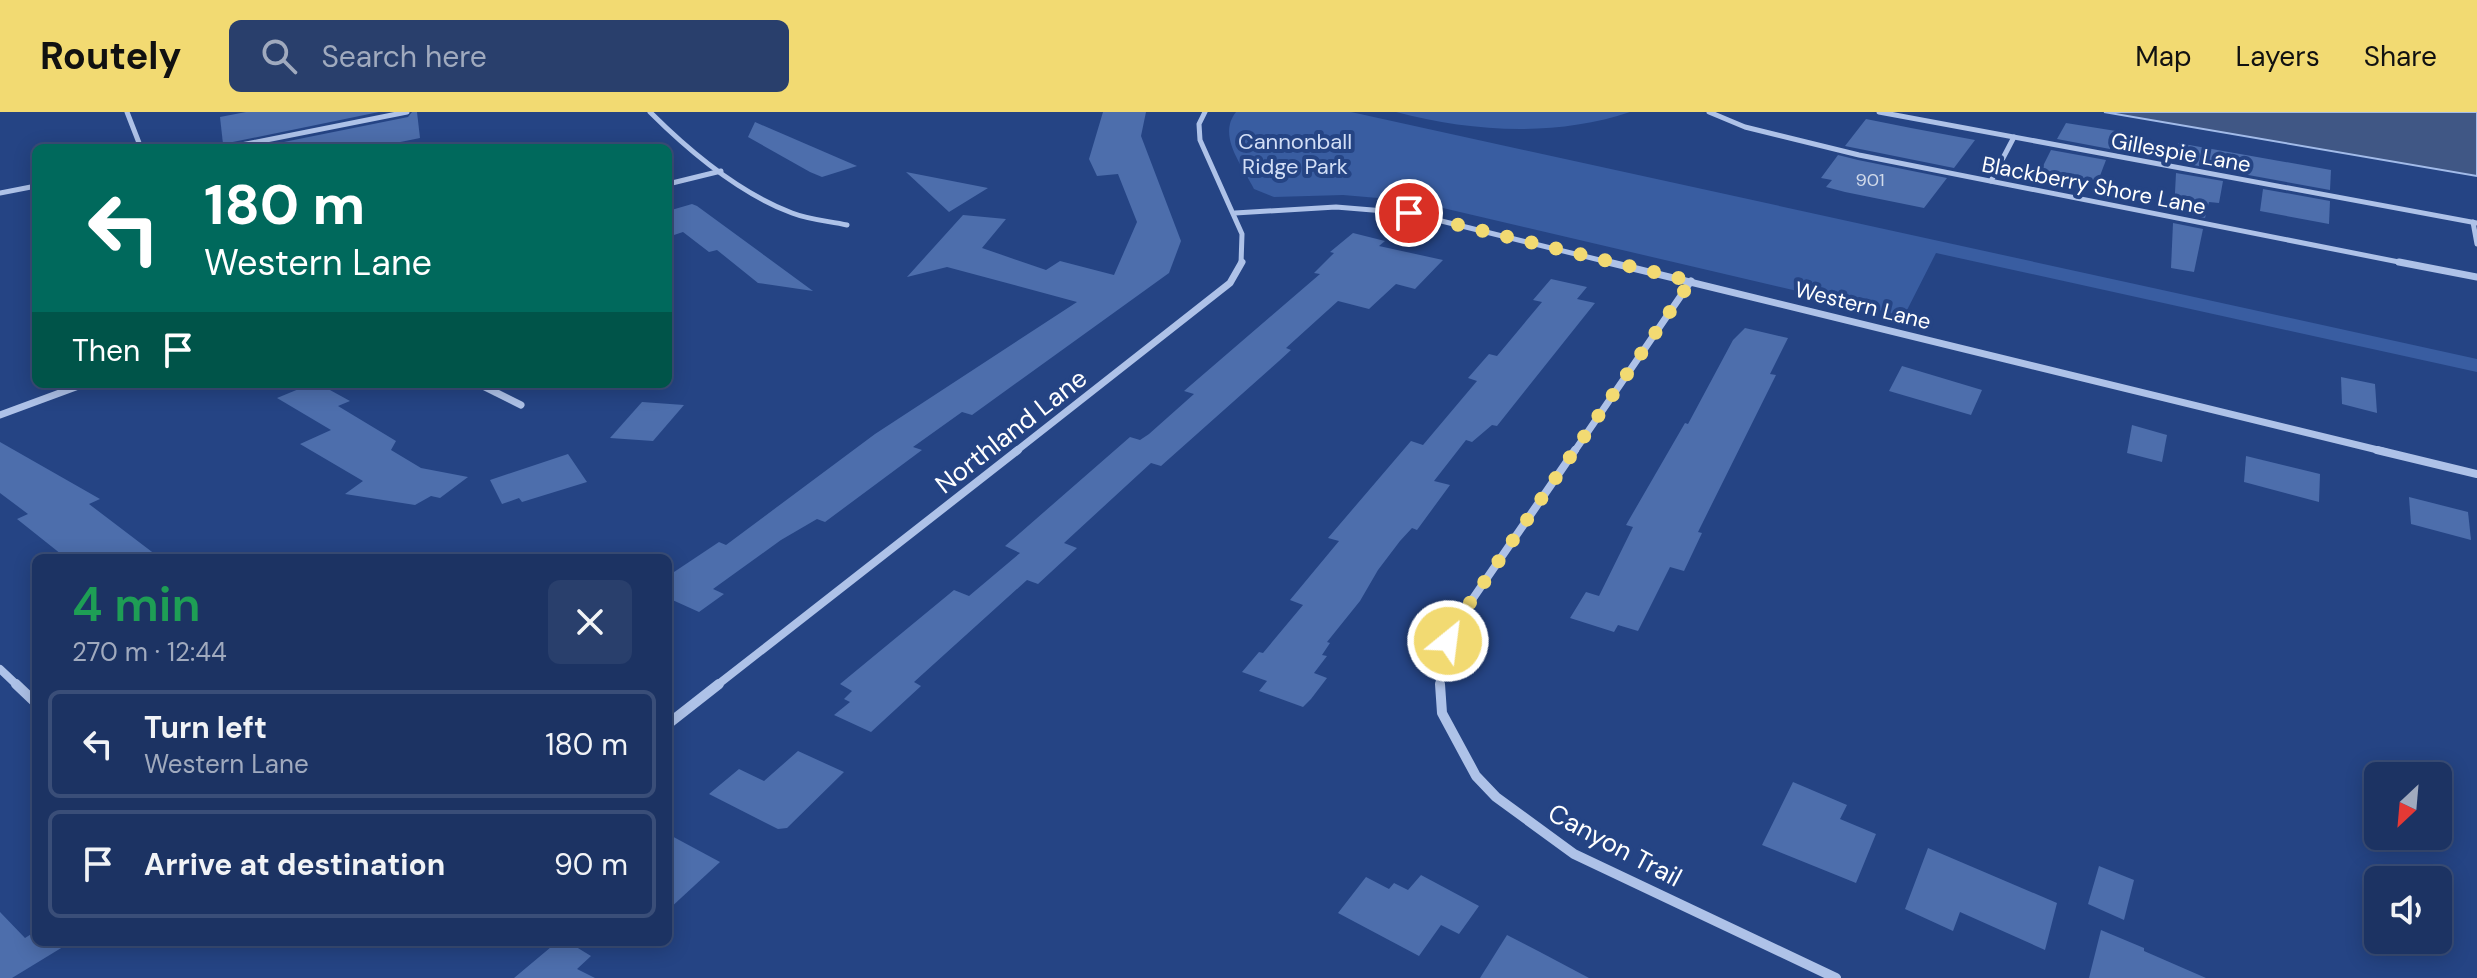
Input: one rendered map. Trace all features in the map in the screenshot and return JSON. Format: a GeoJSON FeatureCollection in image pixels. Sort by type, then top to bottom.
{"type":"FeatureCollection","features":[{"type":"Feature","properties":{"kind":"street"},"geometry":{"type":"LineString","coordinates":[[127,112],[139,144]]}},
{"type":"Feature","properties":{"kind":"street"},"geometry":{"type":"LineString","coordinates":[[246,144],[407,112]]}},
{"type":"Feature","properties":{"kind":"street"},"geometry":{"type":"LineString","coordinates":[[650,112],[665,129],[721,171],[790,213],[847,225]]}},
{"type":"Feature","properties":{"kind":"street","name":"Northland Lane"},"geometry":{"type":"LineString","coordinates":[[672,721],[1224,288],[1242,265],[1245,247],[1235,213],[1198,141],[1200,117],[1205,112]]}},
{"type":"Feature","properties":{"kind":"street","name":"Blackberry Shore Lane"},"geometry":{"type":"LineString","coordinates":[[1709,112],[1745,127],[1814,145],[2477,277]]}},
{"type":"Feature","properties":{"kind":"street","name":"Gillespie Lane"},"geometry":{"type":"LineString","coordinates":[[1879,112],[2475,222]]}},
{"type":"Feature","properties":{"kind":"street"},"geometry":{"type":"LineString","coordinates":[[1991,181],[2014,137]]}},
{"type":"Feature","properties":{"kind":"street"},"geometry":{"type":"LineString","coordinates":[[672,183],[721,171]]}},
{"type":"Feature","properties":{"kind":"street"},"geometry":{"type":"LineString","coordinates":[[0,193],[32,187]]}},
{"type":"Feature","properties":{"kind":"street","name":"Western Lane"},"geometry":{"type":"LineString","coordinates":[[1235,213],[1336,207],[1409,213],[2477,474]]}},
{"type":"Feature","properties":{"kind":"street"},"geometry":{"type":"LineString","coordinates":[[2475,222],[2477,244]]}},
{"type":"Feature","properties":{"kind":"street","name":"Canyon Trail"},"geometry":{"type":"LineString","coordinates":[[1691,281],[1454,626],[1439,665],[1442,713],[1476,776],[1523,820],[1574,854],[1836,978]]}},
{"type":"Feature","properties":{"kind":"street"},"geometry":{"type":"LineString","coordinates":[[0,415],[73,388]]}},
{"type":"Feature","properties":{"kind":"street"},"geometry":{"type":"LineString","coordinates":[[487,388],[521,405]]}},
{"type":"Feature","properties":{"kind":"street"},"geometry":{"type":"LineString","coordinates":[[0,669],[32,699]]}},
{"type":"Feature","properties":{"kind":"green space","name":"Cannonball Ridge Park"},"geometry":{"type":"Polygon","coordinates":[[[1236,112],[1351,112],[2477,359],[2477,372],[1936,253],[1904,316],[1413,201],[1343,195],[1274,197],[1254,189],[1233,150],[1229,131],[1236,112]]]}},
{"type":"Feature","properties":{"kind":"green space"},"geometry":{"type":"Polygon","coordinates":[[[1396,112],[1630,112],[1573,125],[1513,129],[1454,124],[1396,112]]]}},
{"type":"Feature","properties":{"kind":"shaded area"},"geometry":{"type":"Polygon","coordinates":[[[2104,112],[2477,112],[2477,176],[2104,112]]]}},
{"type":"Feature","properties":{"kind":"building"},"geometry":{"type":"Polygon","coordinates":[[[246,112],[379,112],[223,144],[220,117],[246,112]]]}},
{"type":"Feature","properties":{"kind":"building"},"geometry":{"type":"Polygon","coordinates":[[[412,112],[417,112],[420,138],[391,144],[274,144],[408,117],[412,112]]]}},
{"type":"Feature","properties":{"kind":"building"},"geometry":{"type":"Polygon","coordinates":[[[1103,112],[1146,112],[1141,136],[1181,241],[1169,273],[972,415],[962,412],[913,447],[922,450],[825,522],[817,519],[781,540],[713,589],[724,594],[699,612],[672,600],[672,573],[719,542],[726,545],[875,434],[1077,302],[947,267],[907,277],[963,215],[1006,219],[982,248],[1046,270],[1060,261],[1114,275],[1137,222],[1118,174],[1097,176],[1089,159],[1103,112]]]}},
{"type":"Feature","properties":{"kind":"building"},"geometry":{"type":"Polygon","coordinates":[[[1866,119],[1975,140],[1954,168],[1845,146],[1866,119]]]}},
{"type":"Feature","properties":{"kind":"building"},"geometry":{"type":"Polygon","coordinates":[[[755,122],[857,166],[822,177],[810,172],[748,137],[755,122]]]}},
{"type":"Feature","properties":{"kind":"building"},"geometry":{"type":"Polygon","coordinates":[[[2066,123],[2116,131],[2110,149],[2057,139],[2066,123]]]}},
{"type":"Feature","properties":{"kind":"building"},"geometry":{"type":"Polygon","coordinates":[[[2178,143],[2331,170],[2330,190],[2177,162],[2178,143]]]}},
{"type":"Feature","properties":{"kind":"building"},"geometry":{"type":"Polygon","coordinates":[[[2051,150],[2106,160],[2098,181],[2041,170],[2051,150]]]}},
{"type":"Feature","properties":{"kind":"building"},"geometry":{"type":"Polygon","coordinates":[[[1838,155],[1947,178],[1924,208],[1845,192],[1826,187],[1832,180],[1821,178],[1838,155]]]}},
{"type":"Feature","properties":{"kind":"building"},"geometry":{"type":"Polygon","coordinates":[[[906,172],[988,188],[949,212],[906,172]]]}},
{"type":"Feature","properties":{"kind":"building"},"geometry":{"type":"Polygon","coordinates":[[[2176,173],[2223,181],[2219,203],[2209,202],[2205,218],[2174,212],[2176,173]]]}},
{"type":"Feature","properties":{"kind":"building"},"geometry":{"type":"Polygon","coordinates":[[[2263,189],[2330,201],[2329,224],[2260,211],[2263,189]]]}},
{"type":"Feature","properties":{"kind":"building"},"geometry":{"type":"Polygon","coordinates":[[[692,204],[697,206],[813,291],[758,283],[717,250],[709,252],[683,232],[672,236],[672,210],[692,204]]]}},
{"type":"Feature","properties":{"kind":"building"},"geometry":{"type":"Polygon","coordinates":[[[2173,223],[2203,229],[2194,272],[2171,268],[2173,223]]]}},
{"type":"Feature","properties":{"kind":"building"},"geometry":{"type":"Polygon","coordinates":[[[1353,233],[1385,241],[1379,246],[1443,260],[1415,289],[1396,284],[1369,309],[1338,301],[1286,348],[1291,350],[1161,466],[1151,463],[1064,543],[1077,548],[1038,584],[1027,580],[914,682],[921,686],[871,732],[834,715],[850,702],[844,699],[852,691],[840,684],[954,590],[969,596],[1020,553],[1005,546],[1130,437],[1140,440],[1149,434],[1194,394],[1184,391],[1320,274],[1314,273],[1334,253],[1330,252],[1353,233]]]}},
{"type":"Feature","properties":{"kind":"building"},"geometry":{"type":"Polygon","coordinates":[[[1551,279],[1587,287],[1577,299],[1595,303],[1497,426],[1492,425],[1472,442],[1466,440],[1434,481],[1450,485],[1417,530],[1412,528],[1400,541],[1360,601],[1327,642],[1330,643],[1322,655],[1327,656],[1314,673],[1327,678],[1311,699],[1303,707],[1259,691],[1267,681],[1242,672],[1259,652],[1263,653],[1303,605],[1290,600],[1339,541],[1328,538],[1411,441],[1423,445],[1477,381],[1468,378],[1489,354],[1497,356],[1542,302],[1533,300],[1551,279]]]}},
{"type":"Feature","properties":{"kind":"building"},"geometry":{"type":"Polygon","coordinates":[[[1745,328],[1788,338],[1770,374],[1776,375],[1698,532],[1702,533],[1684,571],[1670,567],[1638,631],[1618,625],[1614,632],[1570,618],[1586,592],[1599,596],[1633,527],[1626,525],[1685,423],[1688,424],[1733,340],[1745,328]]]}},
{"type":"Feature","properties":{"kind":"building"},"geometry":{"type":"Polygon","coordinates":[[[1902,366],[1982,390],[1971,415],[1889,391],[1902,366]]]}},
{"type":"Feature","properties":{"kind":"building"},"geometry":{"type":"Polygon","coordinates":[[[2341,377],[2375,384],[2377,413],[2342,404],[2341,377]]]}},
{"type":"Feature","properties":{"kind":"building"},"geometry":{"type":"Polygon","coordinates":[[[301,388],[326,388],[350,401],[338,406],[396,441],[391,450],[421,468],[468,477],[440,498],[431,496],[415,505],[345,494],[363,481],[300,444],[331,430],[277,398],[301,388]]]}},
{"type":"Feature","properties":{"kind":"building"},"geometry":{"type":"Polygon","coordinates":[[[642,402],[684,405],[653,441],[610,438],[642,402]]]}},
{"type":"Feature","properties":{"kind":"building"},"geometry":{"type":"Polygon","coordinates":[[[2132,425],[2167,435],[2162,462],[2127,453],[2132,425]]]}},
{"type":"Feature","properties":{"kind":"building"},"geometry":{"type":"Polygon","coordinates":[[[0,442],[100,499],[89,504],[155,554],[61,554],[17,519],[28,514],[0,493],[0,442]]]}},
{"type":"Feature","properties":{"kind":"building"},"geometry":{"type":"Polygon","coordinates":[[[568,454],[587,482],[522,502],[519,498],[502,504],[490,480],[568,454]]]}},
{"type":"Feature","properties":{"kind":"building"},"geometry":{"type":"Polygon","coordinates":[[[2246,456],[2320,474],[2319,502],[2244,482],[2246,456]]]}},
{"type":"Feature","properties":{"kind":"building"},"geometry":{"type":"Polygon","coordinates":[[[2409,497],[2468,512],[2471,540],[2411,524],[2409,497]]]}},
{"type":"Feature","properties":{"kind":"building"},"geometry":{"type":"Polygon","coordinates":[[[798,751],[844,772],[787,828],[778,829],[709,794],[739,769],[764,781],[798,751]]]}},
{"type":"Feature","properties":{"kind":"building"},"geometry":{"type":"Polygon","coordinates":[[[1793,782],[1847,805],[1840,819],[1876,834],[1856,883],[1762,845],[1793,782]]]}},
{"type":"Feature","properties":{"kind":"building"},"geometry":{"type":"Polygon","coordinates":[[[672,836],[720,862],[672,906],[672,836]]]}},
{"type":"Feature","properties":{"kind":"building"},"geometry":{"type":"Polygon","coordinates":[[[1928,848],[2057,903],[2045,950],[1960,912],[1953,931],[1905,909],[1928,848]]]}},
{"type":"Feature","properties":{"kind":"building"},"geometry":{"type":"Polygon","coordinates":[[[2099,866],[2134,880],[2124,920],[2088,904],[2099,866]]]}},
{"type":"Feature","properties":{"kind":"building"},"geometry":{"type":"Polygon","coordinates":[[[1421,875],[1479,906],[1459,934],[1441,925],[1419,956],[1338,913],[1366,877],[1389,889],[1394,883],[1408,890],[1421,875]]]}},
{"type":"Feature","properties":{"kind":"building"},"geometry":{"type":"Polygon","coordinates":[[[0,912],[25,938],[32,934],[32,946],[64,946],[12,978],[0,978],[0,912]]]}},
{"type":"Feature","properties":{"kind":"building"},"geometry":{"type":"Polygon","coordinates":[[[2101,930],[2144,948],[2144,951],[2206,978],[2089,978],[2101,930]]]}},
{"type":"Feature","properties":{"kind":"building"},"geometry":{"type":"Polygon","coordinates":[[[1507,935],[1540,952],[1589,978],[1480,978],[1507,935]]]}},
{"type":"Feature","properties":{"kind":"building"},"geometry":{"type":"Polygon","coordinates":[[[552,946],[575,946],[591,956],[577,969],[595,978],[514,978],[552,946]]]}},
{"type":"Feature","properties":{"kind":"route"},"geometry":{"type":"LineString","coordinates":[[1409,213],[1691,281],[1454,626],[1448,641]]}}]}
